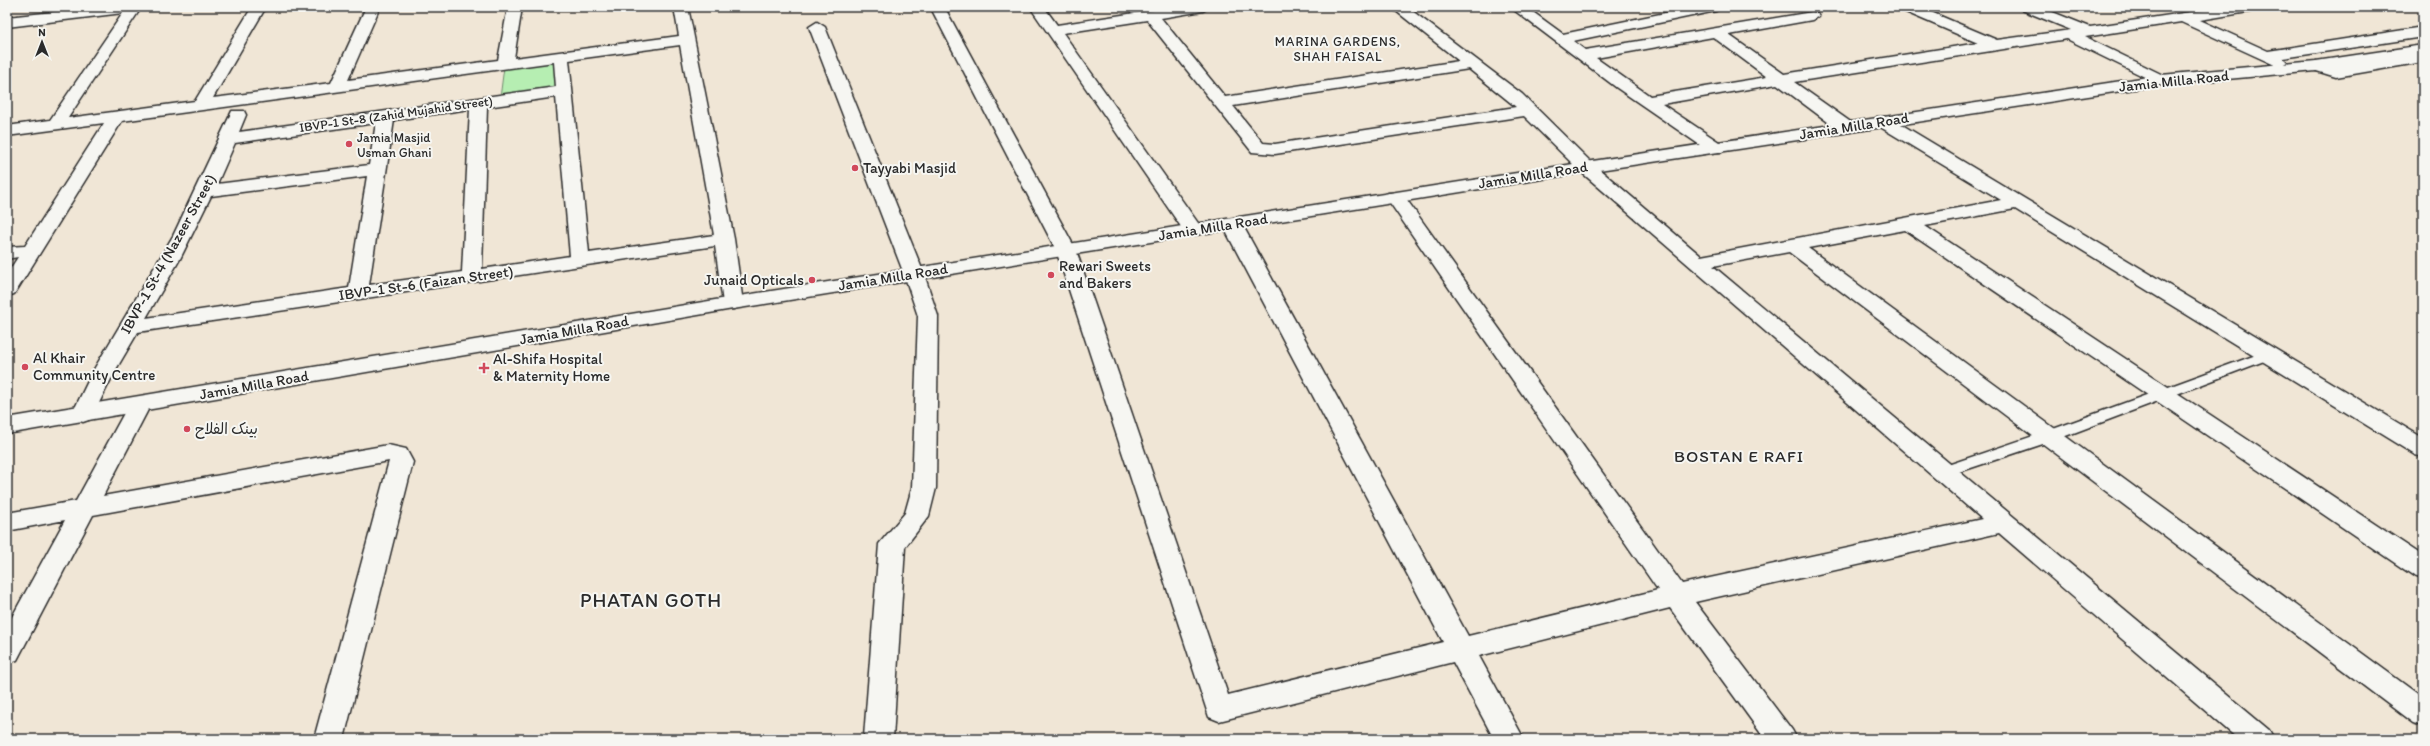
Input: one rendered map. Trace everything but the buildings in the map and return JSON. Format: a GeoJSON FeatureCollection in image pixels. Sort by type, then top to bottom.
{"type":"FeatureCollection","features":[{"type":"Feature","properties":{"kind":"street"},"geometry":{"type":"LineString","coordinates":[[7,36],[13,22],[30,7]]}},
{"type":"Feature","properties":{"kind":"street"},"geometry":{"type":"LineString","coordinates":[[55,125],[135,7]]}},
{"type":"Feature","properties":{"kind":"street"},"geometry":{"type":"LineString","coordinates":[[13,22],[139,7]]}},
{"type":"Feature","properties":{"kind":"street"},"geometry":{"type":"LineString","coordinates":[[201,105],[258,7]]}},
{"type":"Feature","properties":{"kind":"street"},"geometry":{"type":"LineString","coordinates":[[338,87],[373,7]]}},
{"type":"Feature","properties":{"kind":"street"},"geometry":{"type":"LineString","coordinates":[[505,64],[515,7]]}},
{"type":"Feature","properties":{"kind":"street"},"geometry":{"type":"LineString","coordinates":[[681,7],[724,238],[733,303]]}},
{"type":"Feature","properties":{"kind":"street"},"geometry":{"type":"LineString","coordinates":[[1037,7],[1193,230]]}},
{"type":"Feature","properties":{"kind":"street"},"geometry":{"type":"LineString","coordinates":[[1053,30],[1203,7]]}},
{"type":"Feature","properties":{"kind":"street"},"geometry":{"type":"LineString","coordinates":[[1398,7],[1472,64],[1528,110],[1586,167],[1697,263],[2260,739]]}},
{"type":"Feature","properties":{"kind":"street"},"geometry":{"type":"LineString","coordinates":[[1517,7],[1647,101],[1716,148]]}},
{"type":"Feature","properties":{"kind":"street"},"geometry":{"type":"LineString","coordinates":[[1560,39],[1716,7]]}},
{"type":"Feature","properties":{"kind":"street"},"geometry":{"type":"LineString","coordinates":[[1906,7],[1995,45]]}},
{"type":"Feature","properties":{"kind":"street"},"geometry":{"type":"LineString","coordinates":[[2027,7],[2088,31]]}},
{"type":"Feature","properties":{"kind":"street"},"geometry":{"type":"LineString","coordinates":[[2156,7],[2186,18],[2266,56],[2305,67],[2336,72],[2423,57]]}},
{"type":"Feature","properties":{"kind":"street"},"geometry":{"type":"LineString","coordinates":[[1647,101],[1781,78],[2254,7]]}},
{"type":"Feature","properties":{"kind":"street"},"geometry":{"type":"LineString","coordinates":[[939,10],[1066,250],[1219,709],[1676,596],[2004,523]]}},
{"type":"Feature","properties":{"kind":"street"},"geometry":{"type":"LineString","coordinates":[[1151,15],[1223,102],[1258,148],[1266,149],[1528,110]]}},
{"type":"Feature","properties":{"kind":"street"},"geometry":{"type":"LineString","coordinates":[[1583,55],[1812,16]]}},
{"type":"Feature","properties":{"kind":"street"},"geometry":{"type":"LineString","coordinates":[[817,27],[914,274],[928,316],[924,488],[918,516],[892,544],[879,737]]}},
{"type":"Feature","properties":{"kind":"street"},"geometry":{"type":"LineString","coordinates":[[1716,32],[1781,78],[1846,127]]}},
{"type":"Feature","properties":{"kind":"street"},"geometry":{"type":"LineString","coordinates":[[2266,56],[2423,32]]}},
{"type":"Feature","properties":{"kind":"street"},"geometry":{"type":"LineString","coordinates":[[2068,34],[2161,80]]}},
{"type":"Feature","properties":{"kind":"street"},"geometry":{"type":"LineString","coordinates":[[7,131],[686,40]]}},
{"type":"Feature","properties":{"kind":"street","name":"Jamia Milla Road"},"geometry":{"type":"LineString","coordinates":[[7,426],[733,303],[1586,167],[2161,80],[2305,67],[2423,50]]}},
{"type":"Feature","properties":{"kind":"street"},"geometry":{"type":"LineString","coordinates":[[561,57],[579,256]]}},
{"type":"Feature","properties":{"kind":"street"},"geometry":{"type":"LineString","coordinates":[[561,57],[579,256]]}},
{"type":"Feature","properties":{"kind":"street"},"geometry":{"type":"LineString","coordinates":[[1223,102],[1472,64]]}},
{"type":"Feature","properties":{"kind":"street","name":"IBVP-1 St-8 (Zahid Mujahid Street)"},"geometry":{"type":"LineString","coordinates":[[228,139],[386,115],[564,91]]}},
{"type":"Feature","properties":{"kind":"street"},"geometry":{"type":"LineString","coordinates":[[472,276],[479,102]]}},
{"type":"Feature","properties":{"kind":"street","name":"IBVP-1 St-4 (Nazeer Street)"},"geometry":{"type":"LineString","coordinates":[[83,414],[108,362],[143,306],[204,191],[238,115]]}},
{"type":"Feature","properties":{"kind":"street"},"geometry":{"type":"LineString","coordinates":[[358,293],[386,115]]}},
{"type":"Feature","properties":{"kind":"street"},"geometry":{"type":"LineString","coordinates":[[7,273],[14,252],[111,117]]}},
{"type":"Feature","properties":{"kind":"street"},"geometry":{"type":"LineString","coordinates":[[7,290],[111,117]]}},
{"type":"Feature","properties":{"kind":"street"},"geometry":{"type":"LineString","coordinates":[[1883,121],[2423,449]]}},
{"type":"Feature","properties":{"kind":"street"},"geometry":{"type":"LineString","coordinates":[[204,191],[378,169]]}},
{"type":"Feature","properties":{"kind":"street"},"geometry":{"type":"LineString","coordinates":[[1395,197],[1676,596],[1782,739]]}},
{"type":"Feature","properties":{"kind":"street"},"geometry":{"type":"LineString","coordinates":[[1697,263],[2017,203]]}},
{"type":"Feature","properties":{"kind":"street"},"geometry":{"type":"LineString","coordinates":[[1908,223],[2160,394],[2423,569]]}},
{"type":"Feature","properties":{"kind":"street"},"geometry":{"type":"LineString","coordinates":[[1232,224],[1462,649],[1509,739]]}},
{"type":"Feature","properties":{"kind":"street","name":"IBVP-1 St-6 (Faizan Street)"},"geometry":{"type":"LineString","coordinates":[[129,327],[472,276],[579,256],[724,238]]}},
{"type":"Feature","properties":{"kind":"street"},"geometry":{"type":"LineString","coordinates":[[1792,245],[2423,714]]}},
{"type":"Feature","properties":{"kind":"street"},"geometry":{"type":"LineString","coordinates":[[7,652],[140,404]]}},
{"type":"Feature","properties":{"kind":"street"},"geometry":{"type":"LineString","coordinates":[[7,522],[388,453],[398,455],[401,462],[329,739]]}},
{"type":"Feature","properties":{"kind":"lane"},"geometry":{"type":"LineString","coordinates":[[1944,472],[2050,436],[2267,355]]}},
{"type":"Feature","properties":{"kind":"green space"},"geometry":{"type":"Polygon","coordinates":[[[557,59],[558,90],[500,98],[504,67],[557,59]]]}},
{"type":"Feature","properties":{"kind":"place","name":"Jamia Masjid Usman Ghani"},"geometry":{"type":"Point","coordinates":[349,144]}},
{"type":"Feature","properties":{"kind":"place","name":"Tayyabi Masjid"},"geometry":{"type":"Point","coordinates":[855,168]}},
{"type":"Feature","properties":{"kind":"place","name":"Rewari Sweets and Bakers"},"geometry":{"type":"Point","coordinates":[1051,275]}},
{"type":"Feature","properties":{"kind":"place","name":"Junaid Opticals"},"geometry":{"type":"Point","coordinates":[812,280]}},
{"type":"Feature","properties":{"kind":"place","name":"Al Khair Community Centre"},"geometry":{"type":"Point","coordinates":[25,367]}},
{"type":"Feature","properties":{"kind":"place","name":"Al-Shifa Hospital & Maternity Home"},"geometry":{"type":"Point","coordinates":[484,368]}},
{"type":"Feature","properties":{"kind":"place","name":"بینک الفلاح"},"geometry":{"type":"Point","coordinates":[187,429]}},
{"type":"Feature","properties":{"kind":"district","name":"MARINA GARDENS, SHAH FAISAL"},"geometry":{"type":"Point","coordinates":[1338,48]}},
{"type":"Feature","properties":{"kind":"district","name":"BOSTAN E RAFI"},"geometry":{"type":"Point","coordinates":[1739,456]}},
{"type":"Feature","properties":{"kind":"district","name":"PHATAN GOTH"},"geometry":{"type":"Point","coordinates":[651,600]}}]}
